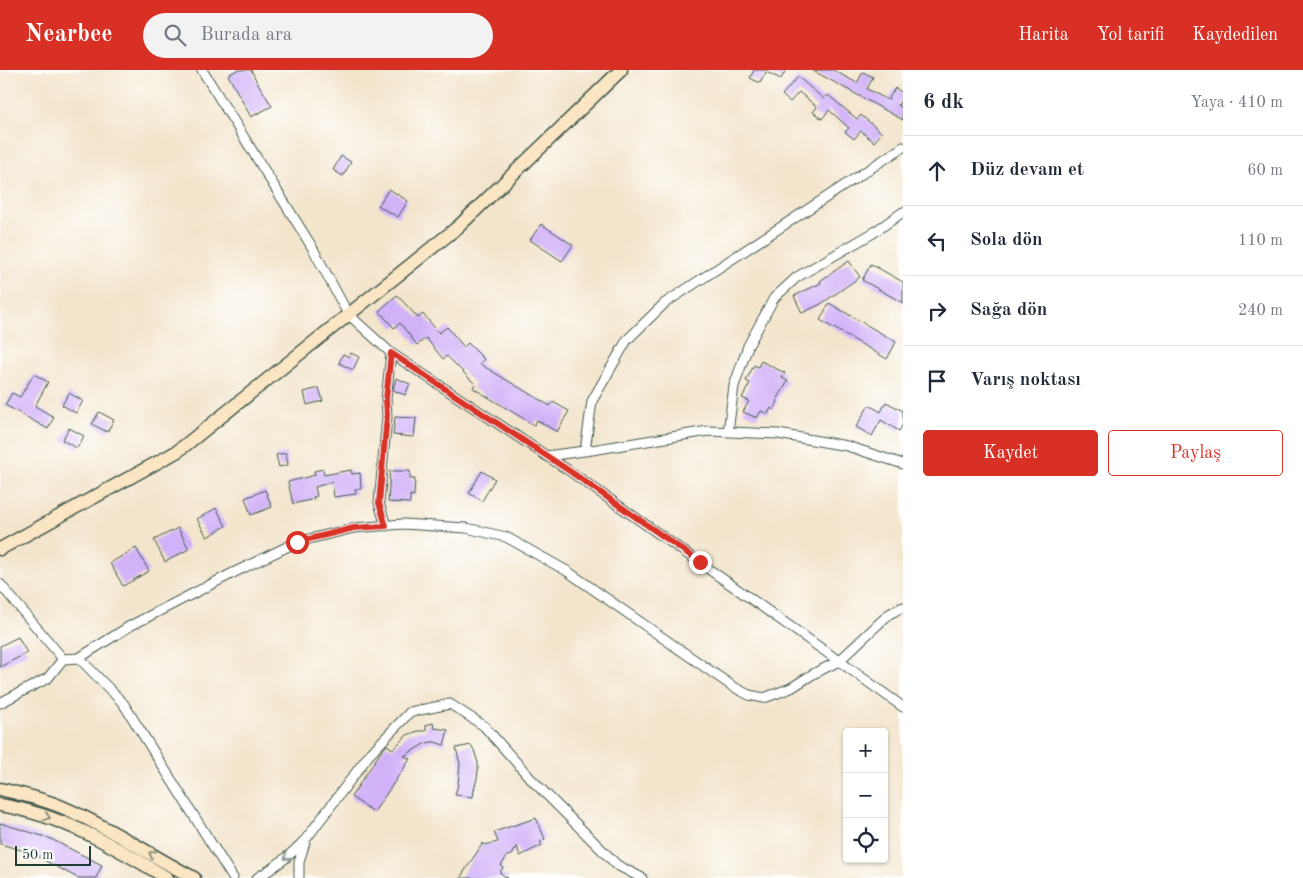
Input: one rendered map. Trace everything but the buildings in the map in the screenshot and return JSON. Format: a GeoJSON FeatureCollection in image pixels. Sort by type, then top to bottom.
{"type":"FeatureCollection","features":[{"type":"Feature","properties":{"kind":"street"},"geometry":{"type":"LineString","coordinates":[[202,70],[312,247],[348,314],[391,353],[692,556],[903,707]]}},
{"type":"Feature","properties":{"kind":"street"},"geometry":{"type":"LineString","coordinates":[[0,549],[178,451],[458,227],[621,70]]}},
{"type":"Feature","properties":{"kind":"street"},"geometry":{"type":"LineString","coordinates":[[585,451],[592,401],[627,340],[665,303],[903,147]]}},
{"type":"Feature","properties":{"kind":"street"},"geometry":{"type":"LineString","coordinates":[[728,432],[734,386],[748,346],[774,298],[797,277],[873,233],[903,212]]}},
{"type":"Feature","properties":{"kind":"street"},"geometry":{"type":"LineString","coordinates":[[386,526],[379,503],[391,353]]}},
{"type":"Feature","properties":{"kind":"street"},"geometry":{"type":"LineString","coordinates":[[546,456],[708,431],[778,434],[847,446],[902,462]]}},
{"type":"Feature","properties":{"kind":"street"},"geometry":{"type":"LineString","coordinates":[[0,703],[48,678],[63,659],[79,658],[130,626],[235,572],[297,542],[354,528],[403,524],[466,528],[506,537],[567,571],[732,686],[748,694],[764,698],[792,688],[839,661],[889,614],[903,607]]}},
{"type":"Feature","properties":{"kind":"street"},"geometry":{"type":"LineString","coordinates":[[0,584],[63,659]]}},
{"type":"Feature","properties":{"kind":"street"},"geometry":{"type":"LineString","coordinates":[[79,658],[123,703],[233,878]]}},
{"type":"Feature","properties":{"kind":"street"},"geometry":{"type":"LineString","coordinates":[[256,878],[291,855],[306,839],[369,755],[410,712],[450,704],[484,726],[531,779],[617,865],[642,878]]}},
{"type":"Feature","properties":{"kind":"street"},"geometry":{"type":"LineString","coordinates":[[0,789],[23,794],[62,807],[109,830],[194,878]]}},
{"type":"Feature","properties":{"kind":"street"},"geometry":{"type":"LineString","coordinates":[[0,805],[21,808],[66,823],[122,851],[167,878]]}},
{"type":"Feature","properties":{"kind":"street"},"geometry":{"type":"LineString","coordinates":[[299,878],[300,862],[306,839]]}},
{"type":"Feature","properties":{"kind":"route"},"geometry":{"type":"LineString","coordinates":[[297,542],[354,528],[386,526],[379,503],[391,353],[571,472],[700,562]]}}]}
